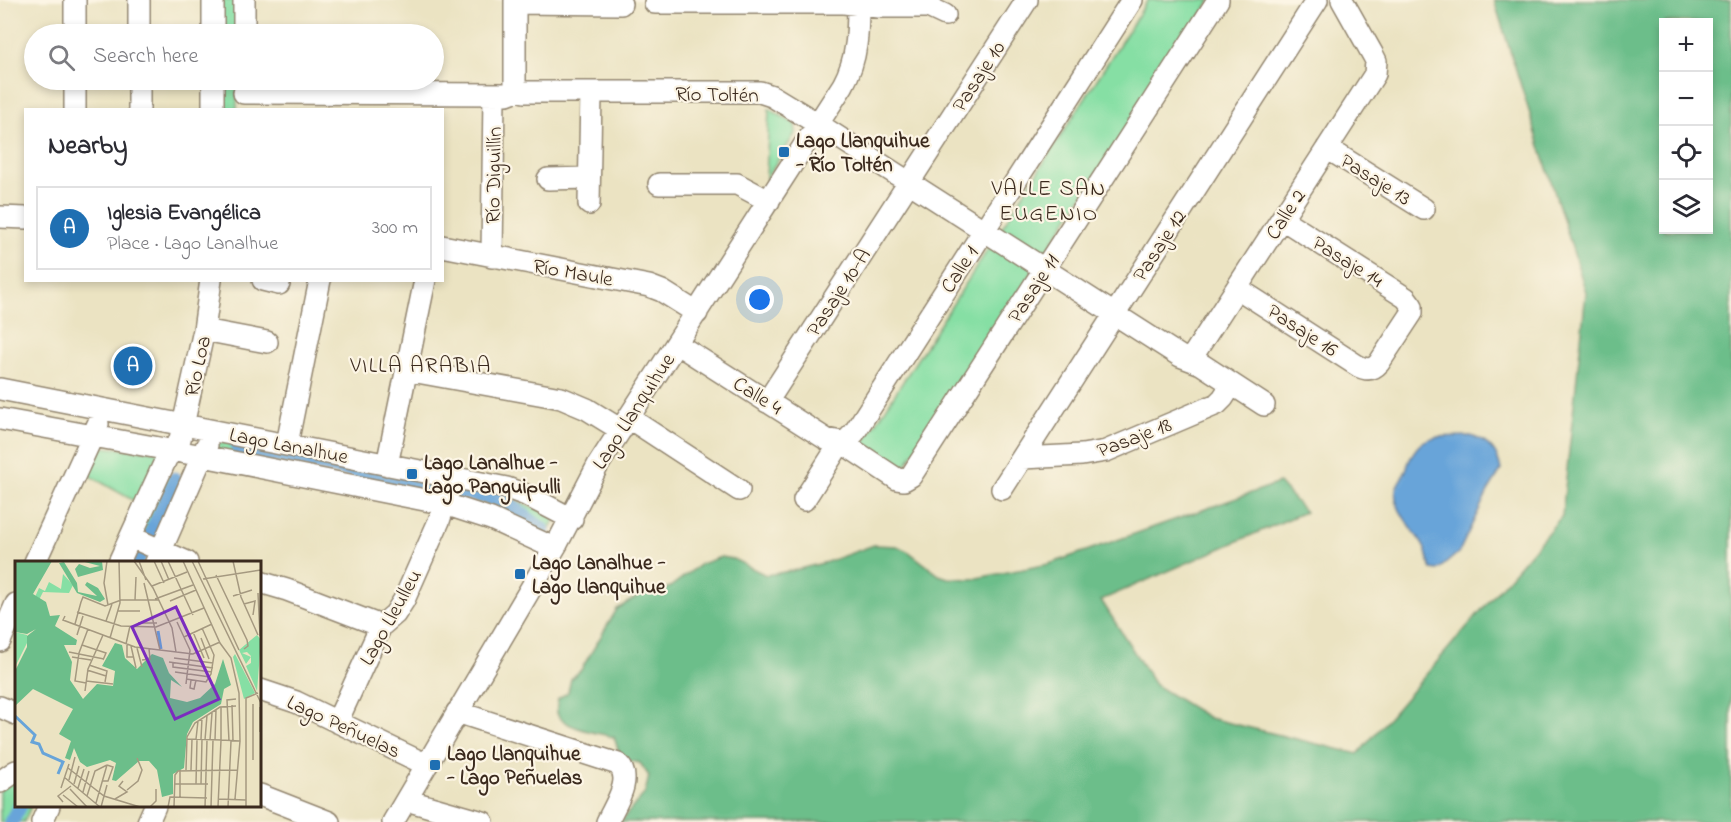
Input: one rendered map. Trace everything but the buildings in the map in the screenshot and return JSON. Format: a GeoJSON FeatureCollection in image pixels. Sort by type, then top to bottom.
{"type":"FeatureCollection","features":[{"type":"Feature","properties":{"kind":"street"},"geometry":{"type":"LineString","coordinates":[[75,0],[75,24]]}},
{"type":"Feature","properties":{"kind":"street"},"geometry":{"type":"LineString","coordinates":[[139,0],[139,24]]}},
{"type":"Feature","properties":{"kind":"street"},"geometry":{"type":"LineString","coordinates":[[213,0],[213,24]]}},
{"type":"Feature","properties":{"kind":"street"},"geometry":{"type":"LineString","coordinates":[[244,0],[244,24]]}},
{"type":"Feature","properties":{"kind":"street","name":"Pasaje 10"},"geometry":{"type":"LineString","coordinates":[[909,182],[1027,0]]}},
{"type":"Feature","properties":{"kind":"street","name":"Calle 1"},"geometry":{"type":"LineString","coordinates":[[804,500],[841,442],[846,441],[854,433],[1132,0]]}},
{"type":"Feature","properties":{"kind":"street","name":"Pasaje 11"},"geometry":{"type":"LineString","coordinates":[[841,442],[897,479],[904,480],[911,476],[1218,0]]}},
{"type":"Feature","properties":{"kind":"street","name":"Pasaje 12"},"geometry":{"type":"LineString","coordinates":[[1002,489],[1317,0]]}},
{"type":"Feature","properties":{"kind":"street","name":"Calle 2"},"geometry":{"type":"LineString","coordinates":[[1187,358],[1194,354],[1372,79],[1377,67],[1373,55],[1342,0]]}},
{"type":"Feature","properties":{"kind":"street"},"geometry":{"type":"LineString","coordinates":[[517,90],[515,85],[515,1],[621,4]]}},
{"type":"Feature","properties":{"kind":"street"},"geometry":{"type":"LineString","coordinates":[[655,3],[858,2],[928,7],[945,15]]}},
{"type":"Feature","properties":{"kind":"street","name":"Lago Llanquihue"},"geometry":{"type":"LineString","coordinates":[[393,822],[572,519],[594,472],[843,86],[854,62],[858,38],[858,2]]}},
{"type":"Feature","properties":{"kind":"street"},"geometry":{"type":"LineString","coordinates":[[75,90],[75,108]]}},
{"type":"Feature","properties":{"kind":"street"},"geometry":{"type":"LineString","coordinates":[[139,90],[139,108]]}},
{"type":"Feature","properties":{"kind":"street"},"geometry":{"type":"LineString","coordinates":[[213,90],[213,108]]}},
{"type":"Feature","properties":{"kind":"street","name":"Río Toltén"},"geometry":{"type":"LineString","coordinates":[[244,94],[334,102],[414,102],[510,94],[517,90],[524,93],[760,92],[772,96],[818,124],[1180,356],[1232,384],[1264,405]]}},
{"type":"Feature","properties":{"kind":"street"},"geometry":{"type":"LineString","coordinates":[[589,204],[591,93]]}},
{"type":"Feature","properties":{"kind":"street","name":"Río Diguillín"},"geometry":{"type":"LineString","coordinates":[[492,257],[494,94]]}},
{"type":"Feature","properties":{"kind":"street","name":"Pasaje 13"},"geometry":{"type":"LineString","coordinates":[[1328,148],[1424,209]]}},
{"type":"Feature","properties":{"kind":"street"},"geometry":{"type":"LineString","coordinates":[[548,179],[588,178]]}},
{"type":"Feature","properties":{"kind":"street","name":"Pasaje 10-A"},"geometry":{"type":"LineString","coordinates":[[768,402],[909,182]]}},
{"type":"Feature","properties":{"kind":"street"},"geometry":{"type":"LineString","coordinates":[[659,184],[737,184],[769,201]]}},
{"type":"Feature","properties":{"kind":"street"},"geometry":{"type":"LineString","coordinates":[[0,217],[24,218]]}},
{"type":"Feature","properties":{"kind":"street","name":"Pasaje 14"},"geometry":{"type":"LineString","coordinates":[[1282,219],[1406,298],[1412,306],[1412,313],[1379,363],[1370,369]]}},
{"type":"Feature","properties":{"kind":"street","name":"Río Maule"},"geometry":{"type":"LineString","coordinates":[[444,246],[649,286],[662,291],[697,313]]}},
{"type":"Feature","properties":{"kind":"street","name":"Río Loa"},"geometry":{"type":"LineString","coordinates":[[119,561],[167,457],[175,450],[184,424],[204,330],[211,282]]}},
{"type":"Feature","properties":{"kind":"street"},"geometry":{"type":"LineString","coordinates":[[287,444],[321,282]]}},
{"type":"Feature","properties":{"kind":"street"},"geometry":{"type":"LineString","coordinates":[[387,465],[424,282]]}},
{"type":"Feature","properties":{"kind":"street","name":"Pasaje 16"},"geometry":{"type":"LineString","coordinates":[[1237,288],[1358,366],[1370,369]]}},
{"type":"Feature","properties":{"kind":"street"},"geometry":{"type":"LineString","coordinates":[[204,330],[267,342]]}},
{"type":"Feature","properties":{"kind":"street","name":"Calle 4"},"geometry":{"type":"LineString","coordinates":[[677,344],[826,439],[841,442]]}},
{"type":"Feature","properties":{"kind":"street"},"geometry":{"type":"LineString","coordinates":[[406,370],[561,398],[625,424],[739,490]]}},
{"type":"Feature","properties":{"kind":"street","name":"Pasaje 18"},"geometry":{"type":"LineString","coordinates":[[1022,458],[1082,455],[1106,451],[1217,404],[1232,384]]}},
{"type":"Feature","properties":{"kind":"street"},"geometry":{"type":"LineString","coordinates":[[2,424],[5,390]]}},
{"type":"Feature","properties":{"kind":"street","name":"Lago Lanalhue"},"geometry":{"type":"LineString","coordinates":[[5,390],[518,491],[572,519]]}},
{"type":"Feature","properties":{"kind":"street"},"geometry":{"type":"LineString","coordinates":[[36,561],[103,409]]}},
{"type":"Feature","properties":{"kind":"street","name":"Lago Lanalhue"},"geometry":{"type":"LineString","coordinates":[[2,424],[175,450],[445,504],[491,519],[554,548]]}},
{"type":"Feature","properties":{"kind":"street"},"geometry":{"type":"LineString","coordinates":[[158,557],[213,430]]}},
{"type":"Feature","properties":{"kind":"street","name":"Lago Lleulleu"},"geometry":{"type":"LineString","coordinates":[[337,722],[381,626],[404,600],[445,504],[450,477]]}},
{"type":"Feature","properties":{"kind":"street"},"geometry":{"type":"LineString","coordinates":[[131,537],[158,557],[181,561]]}},
{"type":"Feature","properties":{"kind":"street"},"geometry":{"type":"LineString","coordinates":[[261,582],[381,626]]}},
{"type":"Feature","properties":{"kind":"street"},"geometry":{"type":"LineString","coordinates":[[0,641],[15,606]]}},
{"type":"Feature","properties":{"kind":"street","name":"Lago Peñuelas"},"geometry":{"type":"LineString","coordinates":[[261,690],[287,698],[427,765]]}},
{"type":"Feature","properties":{"kind":"street"},"geometry":{"type":"LineString","coordinates":[[0,707],[15,714]]}},
{"type":"Feature","properties":{"kind":"street"},"geometry":{"type":"LineString","coordinates":[[457,712],[618,764],[624,771],[625,780],[607,822]]}},
{"type":"Feature","properties":{"kind":"street"},"geometry":{"type":"LineString","coordinates":[[0,782],[15,772]]}},
{"type":"Feature","properties":{"kind":"street"},"geometry":{"type":"LineString","coordinates":[[261,795],[329,822]]}},
{"type":"Feature","properties":{"kind":"street"},"geometry":{"type":"LineString","coordinates":[[406,800],[483,822]]}},
{"type":"Feature","properties":{"kind":"street"},"geometry":{"type":"LineString","coordinates":[[42,822],[49,807]]}},
{"type":"Feature","properties":{"kind":"street"},"geometry":{"type":"LineString","coordinates":[[148,822],[155,807]]}},
{"type":"Feature","properties":{"kind":"green space"},"geometry":{"type":"Polygon","coordinates":[[[221,0],[238,0],[238,24],[220,24],[221,0]]]}},
{"type":"Feature","properties":{"kind":"green space"},"geometry":{"type":"Polygon","coordinates":[[[1148,0],[1211,0],[900,474],[859,450],[1148,0]]]}},
{"type":"Feature","properties":{"kind":"green space"},"geometry":{"type":"Polygon","coordinates":[[[1494,0],[1731,0],[1731,822],[620,822],[645,793],[649,776],[640,763],[621,759],[614,737],[577,728],[558,715],[558,699],[568,692],[571,679],[581,670],[617,609],[640,595],[656,593],[670,587],[701,564],[721,557],[733,559],[766,575],[827,562],[874,545],[897,546],[909,552],[939,575],[948,578],[972,579],[1049,564],[1279,483],[1305,512],[1101,600],[1155,685],[1209,718],[1358,754],[1562,516],[1586,292],[1494,0]]]}},
{"type":"Feature","properties":{"kind":"green space"},"geometry":{"type":"Polygon","coordinates":[[[220,90],[237,90],[237,108],[220,108],[220,90]]]}},
{"type":"Feature","properties":{"kind":"green space"},"geometry":{"type":"Polygon","coordinates":[[[769,109],[795,124],[796,132],[766,179],[769,109]]]}},
{"type":"Feature","properties":{"kind":"green space"},"geometry":{"type":"Polygon","coordinates":[[[218,441],[502,494],[556,517],[547,533],[495,507],[429,490],[215,452],[218,441]]]}},
{"type":"Feature","properties":{"kind":"green space"},"geometry":{"type":"Polygon","coordinates":[[[91,446],[161,452],[141,505],[85,473],[91,446]]]}},
{"type":"Feature","properties":{"kind":"green space"},"geometry":{"type":"Polygon","coordinates":[[[158,472],[178,479],[141,561],[119,561],[158,472]]]}},
{"type":"Feature","properties":{"kind":"green space"},"geometry":{"type":"Polygon","coordinates":[[[15,779],[15,807],[31,807],[24,822],[0,822],[0,791],[15,779]]]}},
{"type":"Feature","properties":{"kind":"water"},"geometry":{"type":"Polygon","coordinates":[[[1471,436],[1483,441],[1492,449],[1498,458],[1501,470],[1488,491],[1459,552],[1438,570],[1431,569],[1424,547],[1398,505],[1397,487],[1416,448],[1423,442],[1438,437],[1471,436]]]}},
{"type":"Feature","properties":{"kind":"waterway"},"geometry":{"type":"LineString","coordinates":[[238,448],[496,499],[512,507],[543,530]]}},
{"type":"Feature","properties":{"kind":"waterway"},"geometry":{"type":"LineString","coordinates":[[149,537],[175,479]]}},
{"type":"Feature","properties":{"kind":"waterway"},"geometry":{"type":"LineString","coordinates":[[137,561],[141,553]]}},
{"type":"Feature","properties":{"kind":"waterway"},"geometry":{"type":"LineString","coordinates":[[11,822],[19,807]]}},
{"type":"Feature","properties":{"kind":"place","name":"Lago Llanquihue - Río Toltén"},"geometry":{"type":"Point","coordinates":[784,152]}},
{"type":"Feature","properties":{"kind":"place","name":"Iglesia Evangélica"},"geometry":{"type":"Point","coordinates":[133,366]}},
{"type":"Feature","properties":{"kind":"place","name":"Lago Lanalhue - Lago Panguipulli"},"geometry":{"type":"Point","coordinates":[412,474]}},
{"type":"Feature","properties":{"kind":"place","name":"Lago Lanalhue - Lago Llanquihue"},"geometry":{"type":"Point","coordinates":[520,574]}},
{"type":"Feature","properties":{"kind":"place","name":"Lago Llanquihue - Lago Peñuelas"},"geometry":{"type":"Point","coordinates":[435,765]}},
{"type":"Feature","properties":{"kind":"district","name":"VALLE SAN EUGENIO"},"geometry":{"type":"Point","coordinates":[1049,200]}},
{"type":"Feature","properties":{"kind":"district","name":"VILLA ARABIA"},"geometry":{"type":"Point","coordinates":[421,364]}}]}
